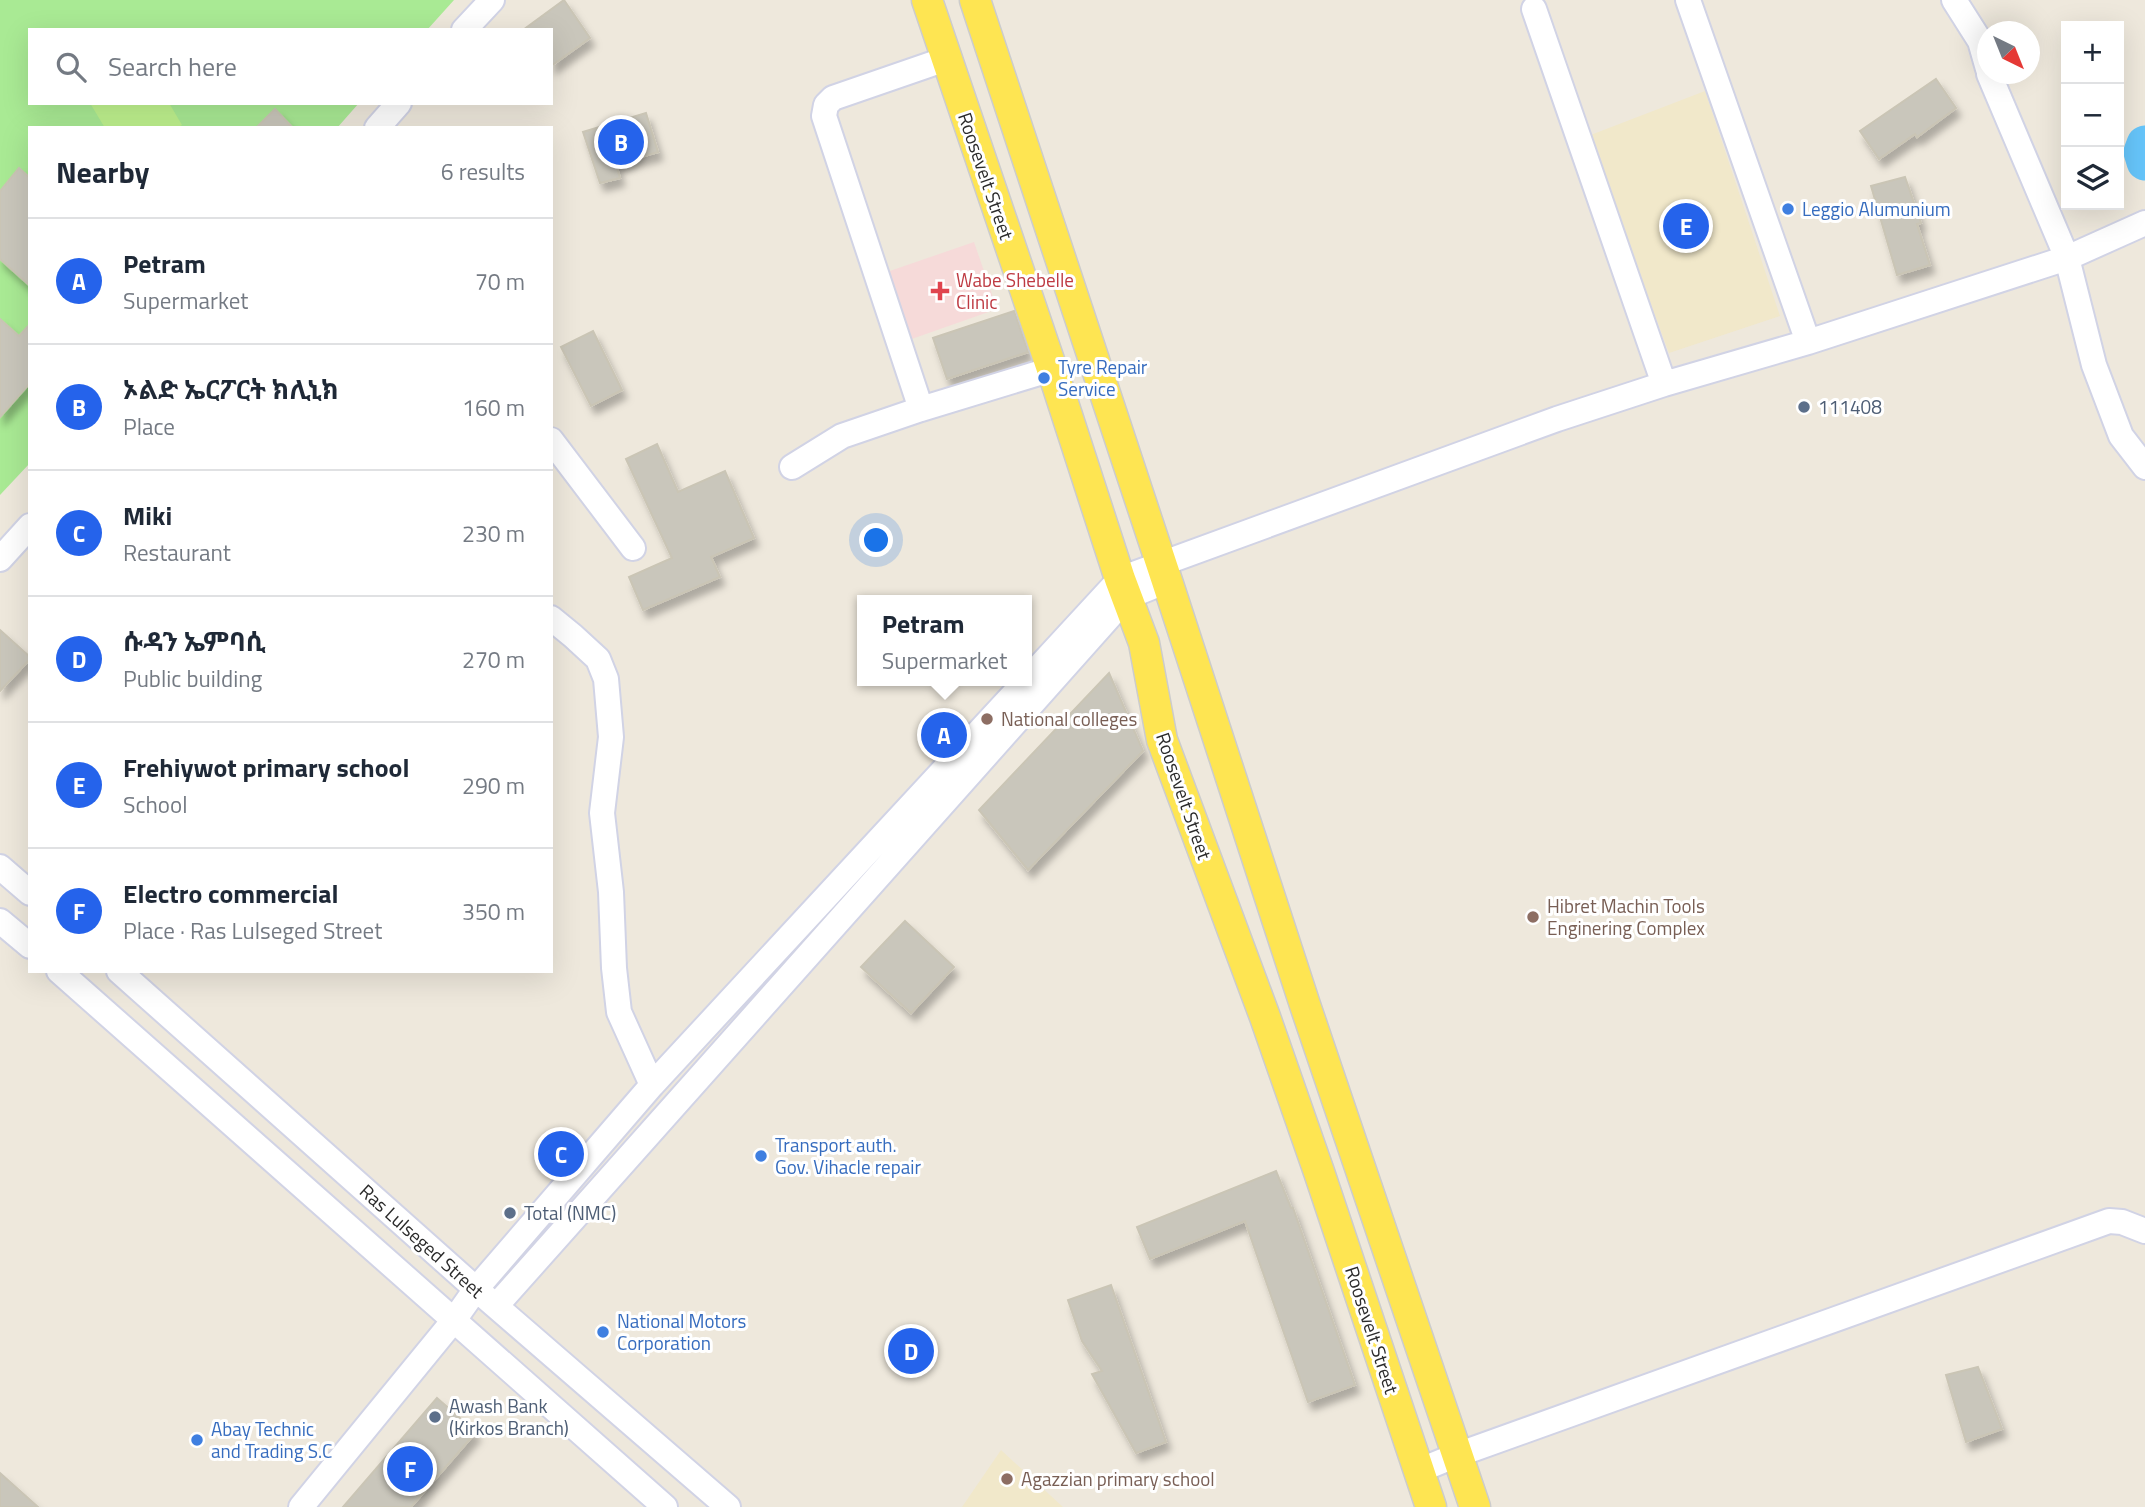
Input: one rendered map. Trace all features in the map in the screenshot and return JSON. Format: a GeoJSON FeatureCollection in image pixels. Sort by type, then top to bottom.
{"type":"FeatureCollection","features":[{"type":"Feature","properties":{"kind":"main road","name":"Roosevelt Street"},"geometry":{"type":"LineString","coordinates":[[926,0],[1052,369],[1123,588],[1144,643],[1162,740],[1265,1017],[1431,1507]]}},
{"type":"Feature","properties":{"kind":"main road","name":"Roosevelt Street"},"geometry":{"type":"LineString","coordinates":[[975,0],[1305,1005],[1475,1507]]}},
{"type":"Feature","properties":{"kind":"main road"},"geometry":{"type":"LineString","coordinates":[[998,210],[1040,198]]}},
{"type":"Feature","properties":{"kind":"street"},"geometry":{"type":"LineString","coordinates":[[466,28],[492,0]]}},
{"type":"Feature","properties":{"kind":"street"},"geometry":{"type":"LineString","coordinates":[[1688,0],[1808,342]]}},
{"type":"Feature","properties":{"kind":"street"},"geometry":{"type":"LineString","coordinates":[[1954,0],[1977,36]]}},
{"type":"Feature","properties":{"kind":"street"},"geometry":{"type":"LineString","coordinates":[[1534,9],[1664,384]]}},
{"type":"Feature","properties":{"kind":"street"},"geometry":{"type":"LineString","coordinates":[[921,409],[824,116],[826,105],[832,98],[946,59]]}},
{"type":"Feature","properties":{"kind":"street"},"geometry":{"type":"LineString","coordinates":[[1993,84],[2067,258],[2094,365],[2121,436],[2145,467]]}},
{"type":"Feature","properties":{"kind":"street"},"geometry":{"type":"LineString","coordinates":[[379,126],[397,105]]}},
{"type":"Feature","properties":{"kind":"street"},"geometry":{"type":"LineString","coordinates":[[1032,675],[1123,588],[1463,452],[1664,384],[1808,342],[2067,258],[2145,223]]}},
{"type":"Feature","properties":{"kind":"street"},"geometry":{"type":"LineString","coordinates":[[792,467],[842,436],[1052,369]]}},
{"type":"Feature","properties":{"kind":"street"},"geometry":{"type":"LineString","coordinates":[[553,443],[633,548]]}},
{"type":"Feature","properties":{"kind":"street"},"geometry":{"type":"LineString","coordinates":[[0,559],[28,528]]}},
{"type":"Feature","properties":{"kind":"street"},"geometry":{"type":"LineString","coordinates":[[496,1306],[1123,588]]}},
{"type":"Feature","properties":{"kind":"street"},"geometry":{"type":"LineString","coordinates":[[553,620],[598,659],[606,679],[611,737],[602,813],[611,892],[615,979],[619,1012],[652,1085]]}},
{"type":"Feature","properties":{"kind":"street"},"geometry":{"type":"LineString","coordinates":[[301,1507],[454,1320],[476,1289],[652,1085],[1021,686]]}},
{"type":"Feature","properties":{"kind":"street"},"geometry":{"type":"LineString","coordinates":[[0,867],[28,891]]}},
{"type":"Feature","properties":{"kind":"street"},"geometry":{"type":"LineString","coordinates":[[0,921],[28,944]]}},
{"type":"Feature","properties":{"kind":"street","name":"Ras Lulseged Street"},"geometry":{"type":"LineString","coordinates":[[61,973],[665,1507]]}},
{"type":"Feature","properties":{"kind":"street","name":"Ras Lulseged Street"},"geometry":{"type":"LineString","coordinates":[[121,973],[476,1289],[728,1507]]}},
{"type":"Feature","properties":{"kind":"street"},"geometry":{"type":"LineString","coordinates":[[218,1111],[245,1082]]}},
{"type":"Feature","properties":{"kind":"street"},"geometry":{"type":"LineString","coordinates":[[1419,1471],[2109,1222],[2122,1222],[2145,1231]]}},
{"type":"Feature","properties":{"kind":"shaded area"},"geometry":{"type":"Polygon","coordinates":[[[1705,91],[1780,316],[1669,353],[1588,136],[1705,91]]]}},
{"type":"Feature","properties":{"kind":"shaded area","name":"Wabe Shebelle Clinic"},"geometry":{"type":"Polygon","coordinates":[[[974,242],[997,309],[906,341],[884,273],[974,242]]]}},
{"type":"Feature","properties":{"kind":"shaded area","name":"Agazzian primary school"},"geometry":{"type":"Polygon","coordinates":[[[1001,1450],[1063,1507],[962,1507],[1001,1450]]]}},
{"type":"Feature","properties":{"kind":"green space"},"geometry":{"type":"Polygon","coordinates":[[[0,0],[454,0],[429,28],[28,28],[28,105],[357,105],[339,126],[28,126],[28,465],[0,495],[0,0]]]}},
{"type":"Feature","properties":{"kind":"green space"},"geometry":{"type":"Polygon","coordinates":[[[91,105],[170,105],[182,125],[180,126],[104,126],[91,105]]]}},
{"type":"Feature","properties":{"kind":"building"},"geometry":{"type":"Polygon","coordinates":[[[564,0],[590,38],[553,65],[553,28],[526,28],[564,0]]]}},
{"type":"Feature","properties":{"kind":"building"},"geometry":{"type":"Polygon","coordinates":[[[1936,79],[1956,108],[1917,137],[1915,134],[1879,159],[1860,131],[1936,79]]]}},
{"type":"Feature","properties":{"kind":"building"},"geometry":{"type":"Polygon","coordinates":[[[275,109],[291,126],[258,126],[275,109]]]}},
{"type":"Feature","properties":{"kind":"building"},"geometry":{"type":"Polygon","coordinates":[[[646,113],[658,152],[616,164],[620,178],[600,183],[583,132],[646,113]]]}},
{"type":"Feature","properties":{"kind":"building"},"geometry":{"type":"Polygon","coordinates":[[[19,168],[28,176],[28,284],[0,259],[0,191],[19,168]]]}},
{"type":"Feature","properties":{"kind":"building"},"geometry":{"type":"Polygon","coordinates":[[[1905,177],[1921,223],[1917,224],[1930,265],[1897,275],[1871,186],[1905,177]]]}},
{"type":"Feature","properties":{"kind":"building"},"geometry":{"type":"Polygon","coordinates":[[[1014,311],[1028,352],[947,379],[933,338],[1014,311]]]}},
{"type":"Feature","properties":{"kind":"building"},"geometry":{"type":"Polygon","coordinates":[[[0,319],[19,336],[28,326],[28,385],[0,417],[0,319]]]}},
{"type":"Feature","properties":{"kind":"building"},"geometry":{"type":"Polygon","coordinates":[[[593,331],[622,390],[591,406],[561,347],[593,331]]]}},
{"type":"Feature","properties":{"kind":"building"},"geometry":{"type":"Polygon","coordinates":[[[657,444],[678,492],[725,471],[754,538],[711,557],[720,577],[643,610],[629,577],[672,558],[626,459],[657,444]]]}},
{"type":"Feature","properties":{"kind":"building"},"geometry":{"type":"Polygon","coordinates":[[[0,630],[28,655],[28,661],[0,691],[0,630]]]}},
{"type":"Feature","properties":{"kind":"building"},"geometry":{"type":"Polygon","coordinates":[[[1109,673],[1143,751],[1028,870],[979,810],[1109,673]]]}},
{"type":"Feature","properties":{"kind":"building"},"geometry":{"type":"Polygon","coordinates":[[[905,921],[954,967],[911,1013],[861,967],[905,921]]]}},
{"type":"Feature","properties":{"kind":"building"},"geometry":{"type":"Polygon","coordinates":[[[1276,1171],[1293,1208],[1355,1385],[1308,1402],[1245,1221],[1150,1259],[1137,1227],[1276,1171]]]}},
{"type":"Feature","properties":{"kind":"building"},"geometry":{"type":"Polygon","coordinates":[[[1111,1285],[1166,1442],[1136,1453],[1092,1374],[1102,1371],[1082,1341],[1068,1300],[1111,1285]]]}},
{"type":"Feature","properties":{"kind":"building"},"geometry":{"type":"Polygon","coordinates":[[[1978,1367],[2002,1429],[1966,1442],[1946,1375],[1978,1367]]]}},
{"type":"Feature","properties":{"kind":"building"},"geometry":{"type":"Polygon","coordinates":[[[437,1398],[476,1432],[411,1507],[343,1507],[437,1398]]]}},
{"type":"Feature","properties":{"kind":"building"},"geometry":{"type":"Polygon","coordinates":[[[0,1473],[38,1507],[0,1507],[0,1473]]]}},
{"type":"Feature","properties":{"kind":"waterway"},"geometry":{"type":"LineString","coordinates":[[2145,144],[2142,152],[2145,162]]}},
{"type":"Feature","properties":{"kind":"place","name":"ኦልድ ኤርፖርት ክሊኒክ"},"geometry":{"type":"Point","coordinates":[621,142]}},
{"type":"Feature","properties":{"kind":"place","name":"Leggio Alumunium"},"geometry":{"type":"Point","coordinates":[1788,209]}},
{"type":"Feature","properties":{"kind":"place","name":"Frehiywot primary school"},"geometry":{"type":"Point","coordinates":[1686,226]}},
{"type":"Feature","properties":{"kind":"place","name":"Wabe Shebelle Clinic"},"geometry":{"type":"Point","coordinates":[940,291]}},
{"type":"Feature","properties":{"kind":"place","name":"Tyre Repair Service"},"geometry":{"type":"Point","coordinates":[1044,378]}},
{"type":"Feature","properties":{"kind":"place","name":"111408"},"geometry":{"type":"Point","coordinates":[1804,407]}},
{"type":"Feature","properties":{"kind":"place","name":"National colleges"},"geometry":{"type":"Point","coordinates":[987,719]}},
{"type":"Feature","properties":{"kind":"place","name":"Petram"},"geometry":{"type":"Point","coordinates":[944,735]}},
{"type":"Feature","properties":{"kind":"place","name":"Hibret Machin Tools Enginering Complex"},"geometry":{"type":"Point","coordinates":[1533,917]}},
{"type":"Feature","properties":{"kind":"place","name":"Miki"},"geometry":{"type":"Point","coordinates":[561,1154]}},
{"type":"Feature","properties":{"kind":"place","name":"Transport auth. Gov. Vihacle repair"},"geometry":{"type":"Point","coordinates":[761,1156]}},
{"type":"Feature","properties":{"kind":"place","name":"Total (NMC)"},"geometry":{"type":"Point","coordinates":[510,1213]}},
{"type":"Feature","properties":{"kind":"place","name":"National Motors Corporation"},"geometry":{"type":"Point","coordinates":[603,1332]}},
{"type":"Feature","properties":{"kind":"place","name":"ሱዳን ኤምባሲ"},"geometry":{"type":"Point","coordinates":[911,1351]}},
{"type":"Feature","properties":{"kind":"place","name":"Awash Bank (Kirkos Branch)"},"geometry":{"type":"Point","coordinates":[435,1417]}},
{"type":"Feature","properties":{"kind":"place","name":"Abay Technic and Trading S.C"},"geometry":{"type":"Point","coordinates":[197,1440]}},
{"type":"Feature","properties":{"kind":"place","name":"Electro commercial"},"geometry":{"type":"Point","coordinates":[410,1469]}},
{"type":"Feature","properties":{"kind":"place","name":"Agazzian primary school"},"geometry":{"type":"Point","coordinates":[1007,1479]}}]}
